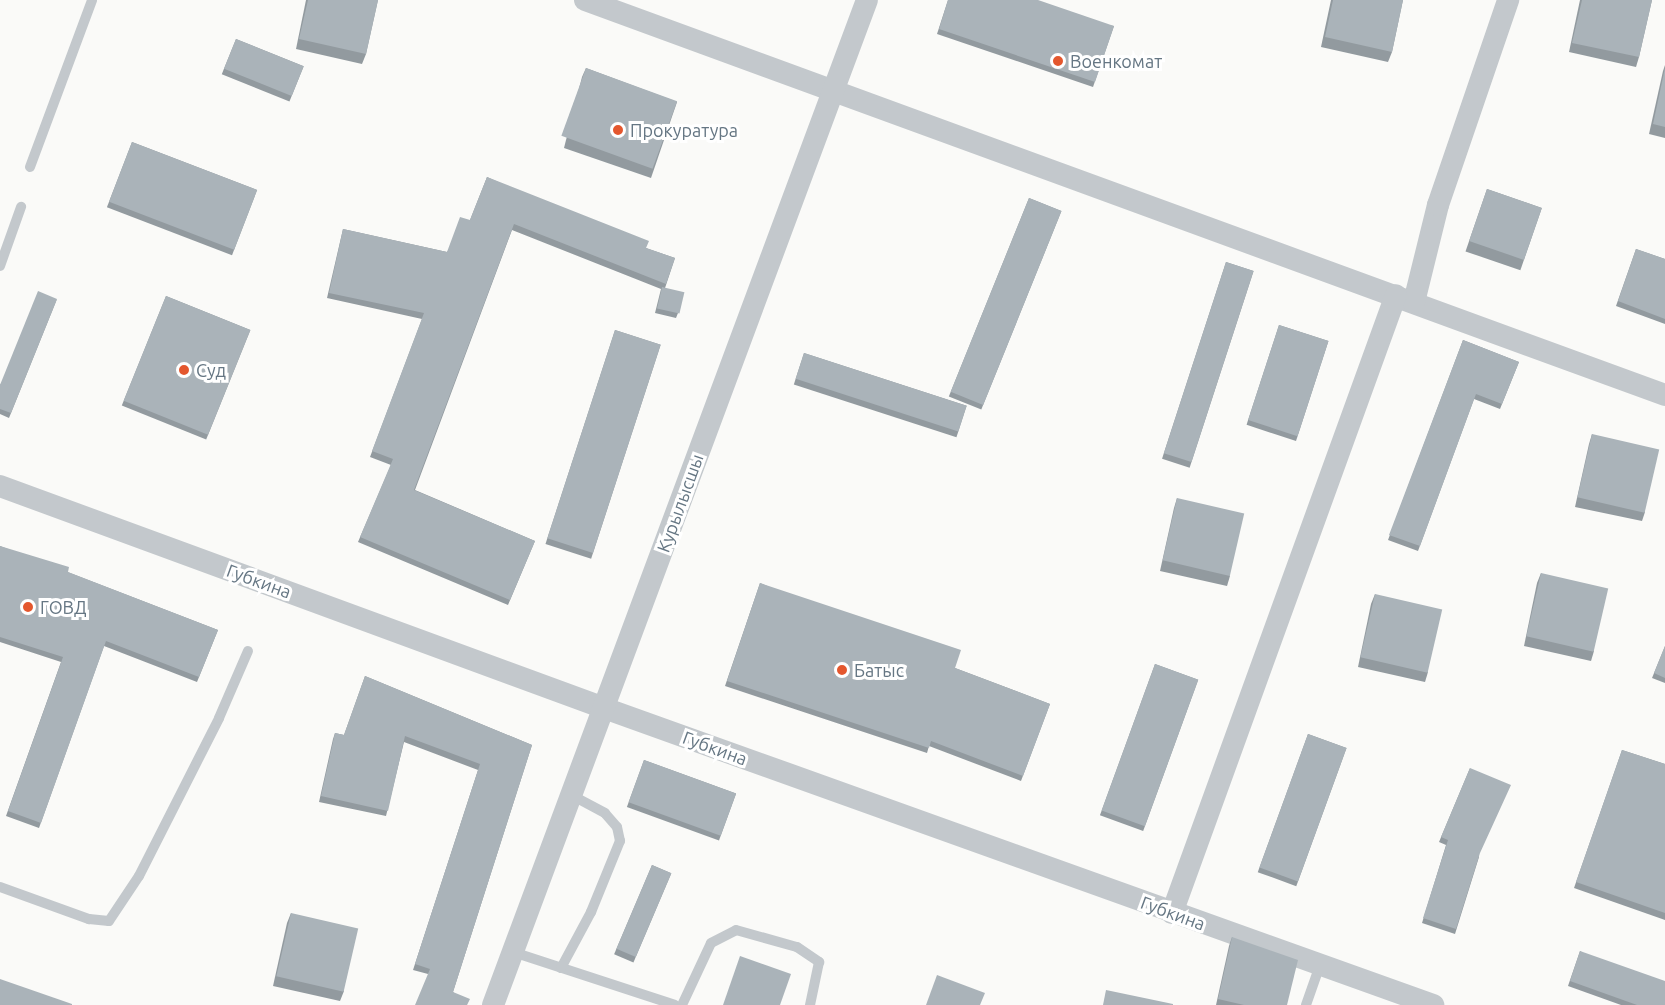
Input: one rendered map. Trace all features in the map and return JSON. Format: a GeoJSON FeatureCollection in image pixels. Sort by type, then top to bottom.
{"type":"FeatureCollection","features":[{"type":"Feature","properties":{"kind":"street"},"geometry":{"type":"LineString","coordinates":[[585,0],[1665,395]]}},
{"type":"Feature","properties":{"kind":"street","name":"Курылысшы"},"geometry":{"type":"LineString","coordinates":[[493,1005],[867,0]]}},
{"type":"Feature","properties":{"kind":"street"},"geometry":{"type":"LineString","coordinates":[[1172,913],[1405,299],[1508,0]]}},
{"type":"Feature","properties":{"kind":"street","name":"Губкина"},"geometry":{"type":"LineString","coordinates":[[0,486],[604,708],[1433,1005]]}},
{"type":"Feature","properties":{"kind":"lane"},"geometry":{"type":"LineString","coordinates":[[30,167],[92,0]]}},
{"type":"Feature","properties":{"kind":"lane"},"geometry":{"type":"LineString","coordinates":[[0,266],[21,207]]}},
{"type":"Feature","properties":{"kind":"lane"},"geometry":{"type":"LineString","coordinates":[[0,887],[90,919],[109,921],[140,876],[219,718],[248,651]]}},
{"type":"Feature","properties":{"kind":"lane"},"geometry":{"type":"LineString","coordinates":[[561,968],[591,912],[620,841],[617,827],[605,813],[571,795]]}},
{"type":"Feature","properties":{"kind":"lane"},"geometry":{"type":"LineString","coordinates":[[682,1005],[711,943],[736,930],[797,947],[819,962],[810,1005]]}},
{"type":"Feature","properties":{"kind":"lane"},"geometry":{"type":"LineString","coordinates":[[513,952],[675,1005]]}},
{"type":"Feature","properties":{"kind":"lane"},"geometry":{"type":"LineString","coordinates":[[1306,1005],[1320,965]]}},
{"type":"Feature","properties":{"kind":"building"},"geometry":{"type":"Polygon","coordinates":[[[308,0],[378,0],[366,54],[299,39],[308,0]]]}},
{"type":"Feature","properties":{"kind":"building","name":"Военкомат"},"geometry":{"type":"Polygon","coordinates":[[[948,0],[1038,0],[1114,26],[1095,82],[939,29],[948,0]]]}},
{"type":"Feature","properties":{"kind":"building"},"geometry":{"type":"Polygon","coordinates":[[[1333,0],[1403,0],[1392,52],[1325,37],[1333,0]]]}},
{"type":"Feature","properties":{"kind":"building"},"geometry":{"type":"Polygon","coordinates":[[[1582,0],[1652,0],[1639,57],[1572,43],[1582,0]]]}},
{"type":"Feature","properties":{"kind":"building"},"geometry":{"type":"Polygon","coordinates":[[[236,39],[304,66],[292,96],[224,69],[236,39]]]}},
{"type":"Feature","properties":{"kind":"building","name":"Прокуратура"},"geometry":{"type":"Polygon","coordinates":[[[586,68],[677,101],[653,169],[561,136],[586,68]]]}},
{"type":"Feature","properties":{"kind":"building"},"geometry":{"type":"Polygon","coordinates":[[[1665,68],[1665,127],[1653,124],[1665,68]]]}},
{"type":"Feature","properties":{"kind":"building"},"geometry":{"type":"Polygon","coordinates":[[[132,142],[257,190],[234,250],[109,202],[132,142]]]}},
{"type":"Feature","properties":{"kind":"building"},"geometry":{"type":"Polygon","coordinates":[[[487,177],[649,241],[646,248],[675,258],[666,284],[514,224],[414,490],[535,541],[510,600],[360,537],[393,459],[372,451],[424,313],[329,293],[343,229],[447,252],[460,217],[470,220],[487,177]]]}},
{"type":"Feature","properties":{"kind":"building"},"geometry":{"type":"Polygon","coordinates":[[[1487,189],[1542,208],[1524,260],[1469,241],[1487,189]]]}},
{"type":"Feature","properties":{"kind":"building"},"geometry":{"type":"Polygon","coordinates":[[[1029,198],[1061,211],[983,405],[951,392],[1029,198]]]}},
{"type":"Feature","properties":{"kind":"building"},"geometry":{"type":"Polygon","coordinates":[[[1636,249],[1665,259],[1665,319],[1618,301],[1636,249]]]}},
{"type":"Feature","properties":{"kind":"building"},"geometry":{"type":"Polygon","coordinates":[[[1226,262],[1254,271],[1191,462],[1164,453],[1226,262]]]}},
{"type":"Feature","properties":{"kind":"building"},"geometry":{"type":"Polygon","coordinates":[[[662,287],[684,292],[679,314],[657,308],[662,287]]]}},
{"type":"Feature","properties":{"kind":"building"},"geometry":{"type":"Polygon","coordinates":[[[38,291],[57,299],[11,413],[0,409],[0,385],[38,291]]]}},
{"type":"Feature","properties":{"kind":"building","name":"Суд"},"geometry":{"type":"Polygon","coordinates":[[[166,296],[250,330],[208,435],[124,401],[166,296]]]}},
{"type":"Feature","properties":{"kind":"building"},"geometry":{"type":"Polygon","coordinates":[[[1279,325],[1328,341],[1298,436],[1248,420],[1279,325]]]}},
{"type":"Feature","properties":{"kind":"building"},"geometry":{"type":"Polygon","coordinates":[[[615,330],[661,345],[593,553],[547,538],[615,330]]]}},
{"type":"Feature","properties":{"kind":"building"},"geometry":{"type":"Polygon","coordinates":[[[1463,340],[1519,362],[1502,404],[1476,394],[1420,546],[1389,535],[1463,340]]]}},
{"type":"Feature","properties":{"kind":"building"},"geometry":{"type":"Polygon","coordinates":[[[804,353],[967,406],[958,432],[796,379],[804,353]]]}},
{"type":"Feature","properties":{"kind":"building"},"geometry":{"type":"Polygon","coordinates":[[[1592,434],[1659,450],[1645,513],[1577,497],[1592,434]]]}},
{"type":"Feature","properties":{"kind":"building"},"geometry":{"type":"Polygon","coordinates":[[[1177,498],[1244,514],[1230,576],[1163,560],[1177,498]]]}},
{"type":"Feature","properties":{"kind":"building"},"geometry":{"type":"Polygon","coordinates":[[[0,546],[69,567],[68,572],[218,630],[199,677],[106,641],[41,823],[8,811],[63,657],[0,637],[0,546]]]}},
{"type":"Feature","properties":{"kind":"building"},"geometry":{"type":"Polygon","coordinates":[[[1541,573],[1608,589],[1594,652],[1526,636],[1541,573]]]}},
{"type":"Feature","properties":{"kind":"building","name":"Батыс"},"geometry":{"type":"Polygon","coordinates":[[[760,583],[961,650],[955,668],[1050,704],[1023,776],[931,741],[929,748],[727,681],[760,583]]]}},
{"type":"Feature","properties":{"kind":"building"},"geometry":{"type":"Polygon","coordinates":[[[1375,594],[1442,610],[1428,673],[1360,657],[1375,594]]]}},
{"type":"Feature","properties":{"kind":"building"},"geometry":{"type":"Polygon","coordinates":[[[1665,646],[1665,678],[1654,673],[1665,646]]]}},
{"type":"Feature","properties":{"kind":"building"},"geometry":{"type":"Polygon","coordinates":[[[1155,664],[1198,680],[1145,826],[1102,811],[1155,664]]]}},
{"type":"Feature","properties":{"kind":"building"},"geometry":{"type":"Polygon","coordinates":[[[365,676],[532,745],[453,992],[470,999],[467,1005],[415,1005],[430,969],[415,964],[480,764],[405,736],[388,811],[321,796],[335,733],[344,735],[365,676]]]}},
{"type":"Feature","properties":{"kind":"building"},"geometry":{"type":"Polygon","coordinates":[[[1308,734],[1347,748],[1298,881],[1259,867],[1308,734]]]}},
{"type":"Feature","properties":{"kind":"building"},"geometry":{"type":"Polygon","coordinates":[[[1622,750],[1665,764],[1665,913],[1576,882],[1622,750]]]}},
{"type":"Feature","properties":{"kind":"building"},"geometry":{"type":"Polygon","coordinates":[[[644,760],[736,794],[721,836],[629,802],[644,760]]]}},
{"type":"Feature","properties":{"kind":"building"},"geometry":{"type":"Polygon","coordinates":[[[1470,768],[1511,785],[1480,853],[1456,929],[1423,918],[1448,840],[1441,837],[1470,768]]]}},
{"type":"Feature","properties":{"kind":"building"},"geometry":{"type":"Polygon","coordinates":[[[652,865],[671,873],[636,957],[616,949],[652,865]]]}},
{"type":"Feature","properties":{"kind":"building"},"geometry":{"type":"Polygon","coordinates":[[[291,913],[358,929],[344,992],[276,976],[291,913]]]}},
{"type":"Feature","properties":{"kind":"building"},"geometry":{"type":"Polygon","coordinates":[[[1232,937],[1298,960],[1287,1005],[1244,1005],[1218,999],[1232,937]]]}},
{"type":"Feature","properties":{"kind":"building"},"geometry":{"type":"Polygon","coordinates":[[[1580,951],[1665,981],[1665,1005],[1637,1005],[1570,981],[1580,951]]]}},
{"type":"Feature","properties":{"kind":"building"},"geometry":{"type":"Polygon","coordinates":[[[740,956],[791,974],[780,1005],[723,1005],[740,956]]]}},
{"type":"Feature","properties":{"kind":"building"},"geometry":{"type":"Polygon","coordinates":[[[937,975],[985,993],[980,1005],[926,1005],[937,975]]]}},
{"type":"Feature","properties":{"kind":"building"},"geometry":{"type":"Polygon","coordinates":[[[0,979],[72,1004],[72,1005],[0,1005],[0,979]]]}},
{"type":"Feature","properties":{"kind":"building"},"geometry":{"type":"Polygon","coordinates":[[[1106,990],[1173,1004],[1173,1005],[1103,1005],[1106,990]]]}},
{"type":"Feature","properties":{"kind":"place","name":"Военкомат"},"geometry":{"type":"Point","coordinates":[1058,61]}},
{"type":"Feature","properties":{"kind":"place","name":"Прокуратура"},"geometry":{"type":"Point","coordinates":[618,130]}},
{"type":"Feature","properties":{"kind":"place","name":"Суд"},"geometry":{"type":"Point","coordinates":[184,370]}},
{"type":"Feature","properties":{"kind":"place","name":"ГОВД"},"geometry":{"type":"Point","coordinates":[28,607]}},
{"type":"Feature","properties":{"kind":"place","name":"Батыс"},"geometry":{"type":"Point","coordinates":[842,670]}}]}
